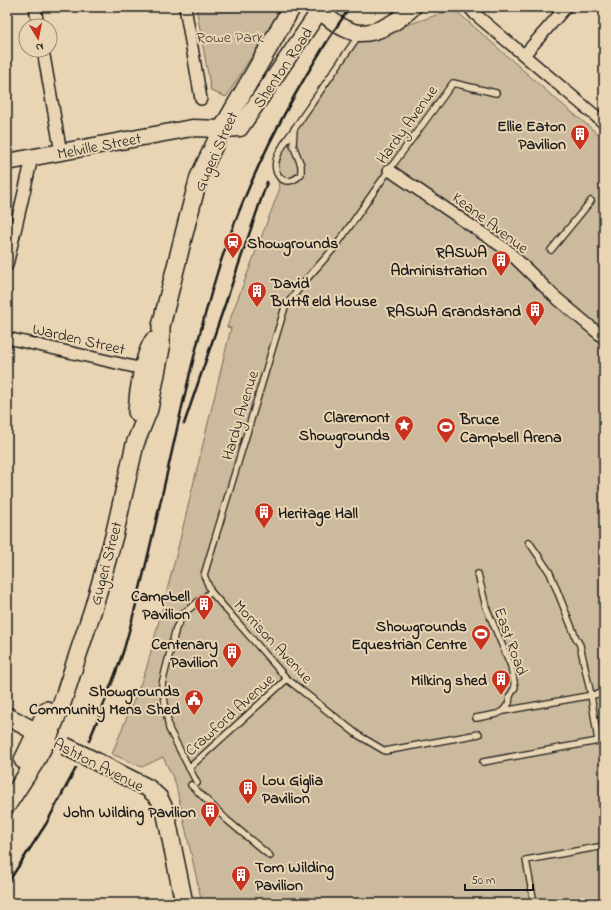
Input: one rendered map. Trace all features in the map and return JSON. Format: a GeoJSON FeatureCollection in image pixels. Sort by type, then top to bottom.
{"type":"FeatureCollection","features":[{"type":"Feature","properties":{"kind":"main road"},"geometry":{"type":"LineString","coordinates":[[353,31],[373,22],[399,7]]}},
{"type":"Feature","properties":{"kind":"main road"},"geometry":{"type":"LineString","coordinates":[[353,31],[376,30],[392,23],[406,14],[413,7]]}},
{"type":"Feature","properties":{"kind":"main road","name":"Gugeri Street"},"geometry":{"type":"LineString","coordinates":[[135,444],[137,407],[143,369],[150,347],[161,326],[200,177],[222,129],[292,8]]}},
{"type":"Feature","properties":{"kind":"main road","name":"Shenton Road"},"geometry":{"type":"LineString","coordinates":[[222,129],[240,128],[321,9],[353,31]]}},
{"type":"Feature","properties":{"kind":"main road"},"geometry":{"type":"LineString","coordinates":[[192,128],[214,146]]}},
{"type":"Feature","properties":{"kind":"main road","name":"Melville Street"},"geometry":{"type":"LineString","coordinates":[[7,162],[192,128],[222,129]]}},
{"type":"Feature","properties":{"kind":"main road","name":"Gugeri Street"},"geometry":{"type":"LineString","coordinates":[[7,805],[35,762],[52,698],[69,680],[93,609],[114,536],[135,444],[149,409],[161,348],[161,326]]}},
{"type":"Feature","properties":{"kind":"main road","name":"Ashton Avenue"},"geometry":{"type":"LineString","coordinates":[[7,716],[148,788],[159,798],[165,810],[184,903]]}},
{"type":"Feature","properties":{"kind":"main road","name":"Gugeri Street"},"geometry":{"type":"LineString","coordinates":[[7,789],[42,735]]}},
{"type":"Feature","properties":{"kind":"street"},"geometry":{"type":"LineString","coordinates":[[35,7],[37,18]]}},
{"type":"Feature","properties":{"kind":"street"},"geometry":{"type":"LineString","coordinates":[[185,7],[201,99]]}},
{"type":"Feature","properties":{"kind":"street"},"geometry":{"type":"LineString","coordinates":[[459,7],[472,11],[604,123]]}},
{"type":"Feature","properties":{"kind":"street"},"geometry":{"type":"LineString","coordinates":[[524,55],[566,7]]}},
{"type":"Feature","properties":{"kind":"street"},"geometry":{"type":"LineString","coordinates":[[44,58],[61,153]]}},
{"type":"Feature","properties":{"kind":"street"},"geometry":{"type":"LineString","coordinates":[[7,265],[32,158]]}},
{"type":"Feature","properties":{"kind":"street","name":"Keane Avenue"},"geometry":{"type":"LineString","coordinates":[[389,170],[507,250],[554,296],[604,338]]}},
{"type":"Feature","properties":{"kind":"street","name":"Warden Street"},"geometry":{"type":"LineString","coordinates":[[7,338],[143,369]]}},
{"type":"Feature","properties":{"kind":"lane"},"geometry":{"type":"LineString","coordinates":[[294,129],[293,145],[301,165],[301,174],[294,180],[284,180],[280,178],[276,171],[275,163],[280,150],[353,31]]}},
{"type":"Feature","properties":{"kind":"lane","name":"Hardy Avenue"},"geometry":{"type":"LineString","coordinates":[[211,592],[204,576],[285,307],[304,282],[336,246],[389,170],[453,83],[496,93]]}},
{"type":"Feature","properties":{"kind":"lane"},"geometry":{"type":"LineString","coordinates":[[551,250],[591,201]]}},
{"type":"Feature","properties":{"kind":"lane"},"geometry":{"type":"LineString","coordinates":[[483,762],[601,741],[580,645],[550,573],[530,542]]}},
{"type":"Feature","properties":{"kind":"lane","name":"East Road"},"geometry":{"type":"LineString","coordinates":[[478,574],[486,608],[511,666],[515,687],[510,696],[509,703],[503,711]]}},
{"type":"Feature","properties":{"kind":"lane"},"geometry":{"type":"LineString","coordinates":[[211,592],[185,612],[176,628],[162,684],[169,729],[189,768],[194,784],[226,820],[270,856]]}},
{"type":"Feature","properties":{"kind":"lane","name":"Morrison Avenue"},"geometry":{"type":"LineString","coordinates":[[211,592],[287,678],[358,735],[385,751],[479,734]]}},
{"type":"Feature","properties":{"kind":"lane","name":"Crawford Avenue"},"geometry":{"type":"LineString","coordinates":[[189,768],[287,678]]}},
{"type":"Feature","properties":{"kind":"lane"},"geometry":{"type":"LineString","coordinates":[[476,718],[497,714],[503,711],[604,693]]}},
{"type":"Feature","properties":{"kind":"lane"},"geometry":{"type":"LineString","coordinates":[[534,903],[526,860],[604,846]]}},
{"type":"Feature","properties":{"kind":"green space","name":"Rowe Park"},"geometry":{"type":"Polygon","coordinates":[[[196,7],[283,7],[226,97],[211,91],[196,7]]]}},
{"type":"Feature","properties":{"kind":"green space","name":"Claremont Showgrounds"},"geometry":{"type":"Polygon","coordinates":[[[454,9],[550,94],[604,139],[604,903],[202,903],[175,782],[163,757],[142,767],[112,754],[146,670],[176,556],[231,328],[227,327],[280,188],[272,165],[354,43],[454,9]]]}},
{"type":"Feature","properties":{"kind":"railway"},"geometry":{"type":"LineString","coordinates":[[89,741],[116,672],[128,635],[199,336],[218,270],[230,235],[243,201],[274,134],[310,69],[350,7]]}},
{"type":"Feature","properties":{"kind":"railway"},"geometry":{"type":"LineString","coordinates":[[184,424],[267,182]]}},
{"type":"Feature","properties":{"kind":"railway"},"geometry":{"type":"LineString","coordinates":[[7,884],[46,824],[76,768]]}},
{"type":"Feature","properties":{"kind":"place","name":"Ellie Eaton Pavilion"},"geometry":{"type":"Point","coordinates":[580,151]}},
{"type":"Feature","properties":{"kind":"place","name":"Showgrounds"},"geometry":{"type":"Point","coordinates":[233,259]}},
{"type":"Feature","properties":{"kind":"place","name":"RASWA Administration"},"geometry":{"type":"Point","coordinates":[501,277]}},
{"type":"Feature","properties":{"kind":"place","name":"David Buttfield House"},"geometry":{"type":"Point","coordinates":[257,308]}},
{"type":"Feature","properties":{"kind":"place","name":"RASWA Grandstand"},"geometry":{"type":"Point","coordinates":[535,327]}},
{"type":"Feature","properties":{"kind":"place","name":"Claremont Showgrounds"},"geometry":{"type":"Point","coordinates":[404,442]}},
{"type":"Feature","properties":{"kind":"place","name":"Bruce Campbell Arena"},"geometry":{"type":"Point","coordinates":[446,444]}},
{"type":"Feature","properties":{"kind":"place","name":"Heritage Hall"},"geometry":{"type":"Point","coordinates":[264,529]}},
{"type":"Feature","properties":{"kind":"place","name":"Campbell Pavilion"},"geometry":{"type":"Point","coordinates":[204,621]}},
{"type":"Feature","properties":{"kind":"place","name":"Showgrounds Equestrian Centre"},"geometry":{"type":"Point","coordinates":[481,651]}},
{"type":"Feature","properties":{"kind":"place","name":"Centenary Pavilion"},"geometry":{"type":"Point","coordinates":[232,669]}},
{"type":"Feature","properties":{"kind":"place","name":"Milking shed"},"geometry":{"type":"Point","coordinates":[501,696]}},
{"type":"Feature","properties":{"kind":"place","name":"Showgrounds Community Mens Shed"},"geometry":{"type":"Point","coordinates":[194,716]}},
{"type":"Feature","properties":{"kind":"place","name":"Lou Giglia Pavilion"},"geometry":{"type":"Point","coordinates":[248,805]}},
{"type":"Feature","properties":{"kind":"place","name":"John Wilding Pavilion"},"geometry":{"type":"Point","coordinates":[210,828]}},
{"type":"Feature","properties":{"kind":"place","name":"Tom Wilding Pavilion"},"geometry":{"type":"Point","coordinates":[241,892]}}]}
